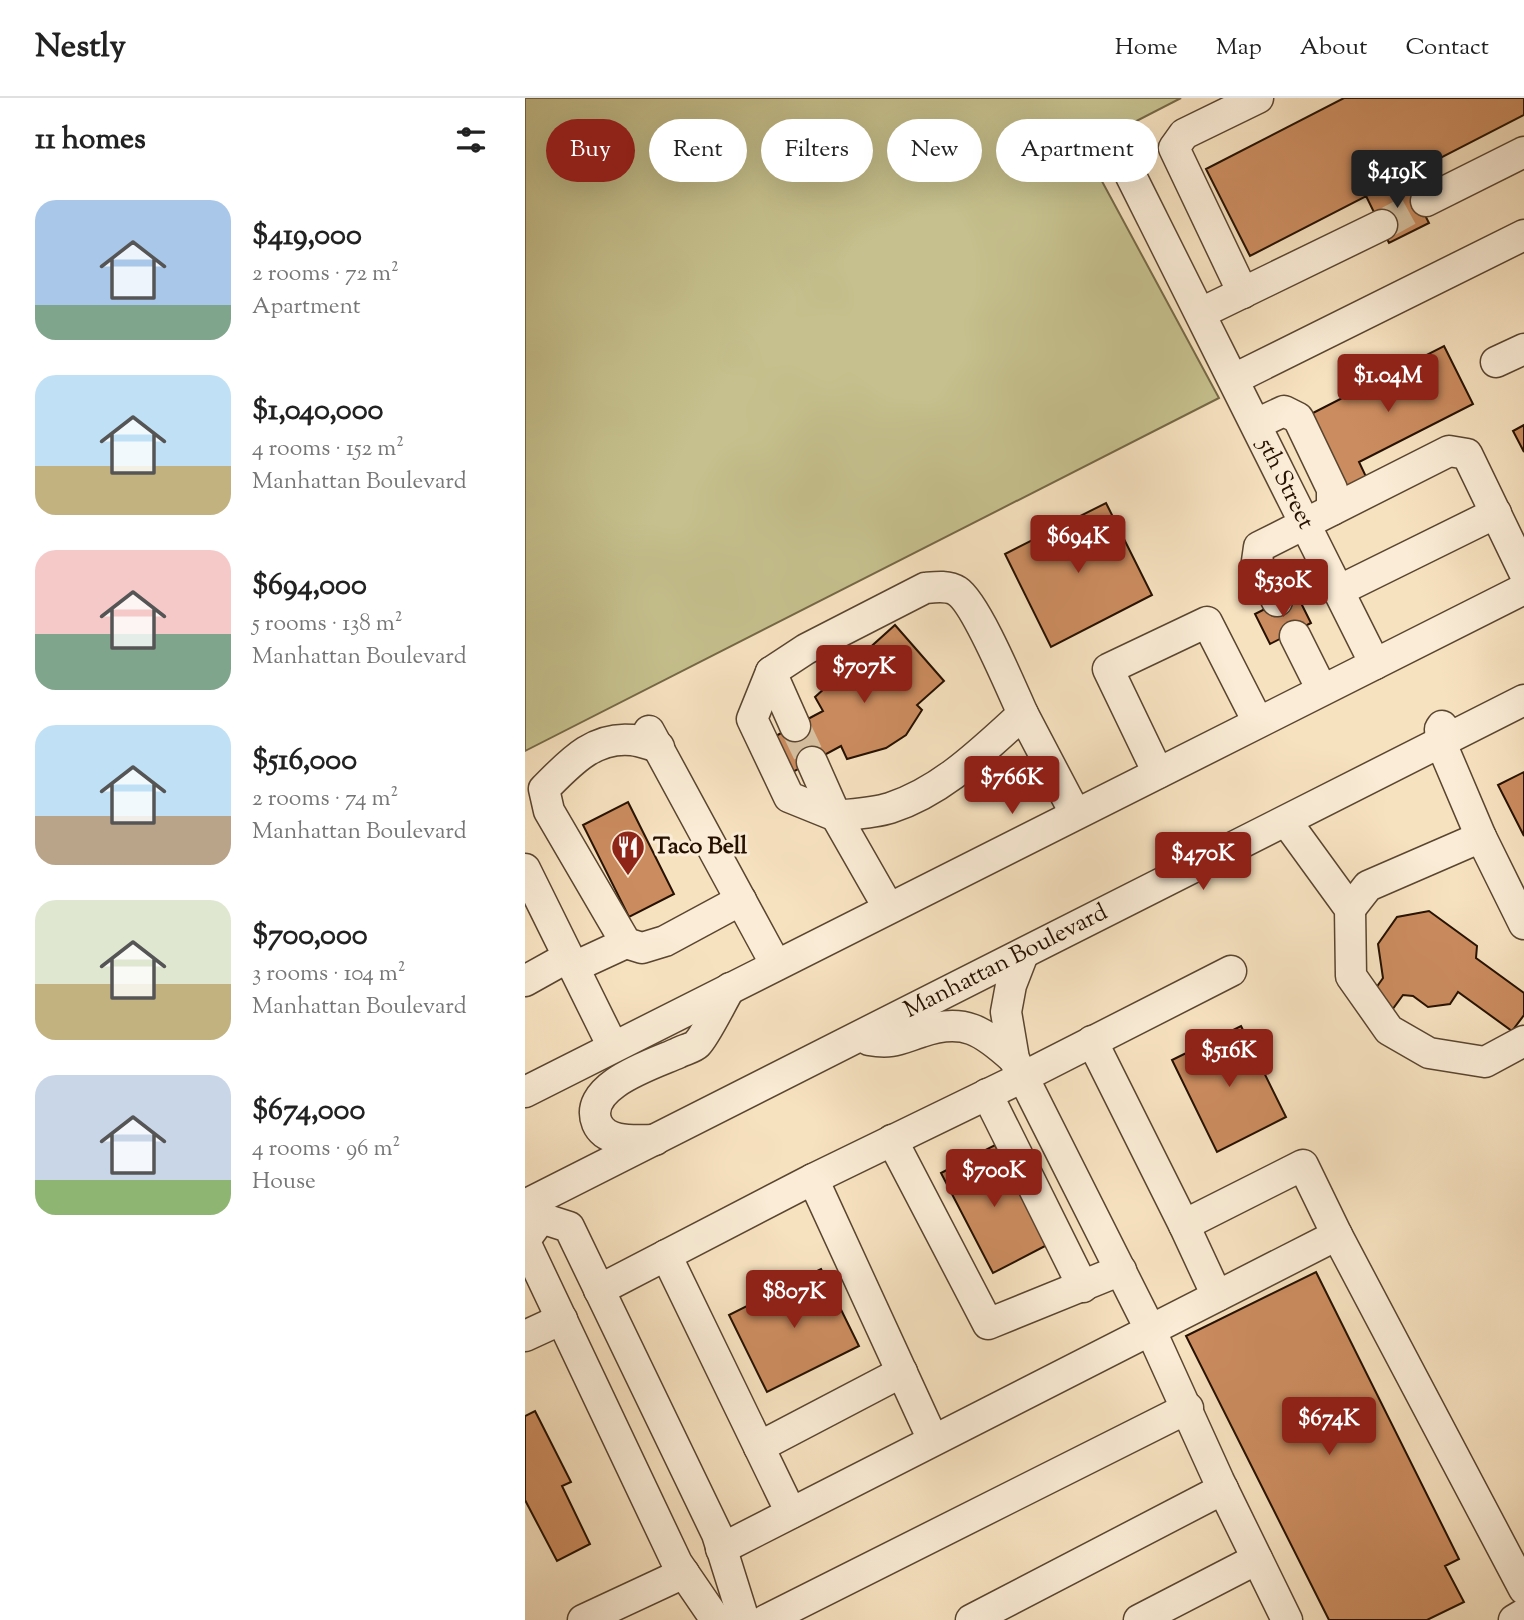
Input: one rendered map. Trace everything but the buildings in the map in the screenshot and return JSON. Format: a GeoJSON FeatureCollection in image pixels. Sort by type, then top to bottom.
{"type":"FeatureCollection","features":[{"type":"Feature","properties":{"kind":"street"},"geometry":{"type":"LineString","coordinates":[[1243,293],[1174,148],[1184,135],[1258,98]]}},
{"type":"Feature","properties":{"kind":"street"},"geometry":{"type":"LineString","coordinates":[[1426,201],[1524,152]]}},
{"type":"Feature","properties":{"kind":"street","name":"5th Street"},"geometry":{"type":"LineString","coordinates":[[1134,182],[1375,664]]}},
{"type":"Feature","properties":{"kind":"street"},"geometry":{"type":"LineString","coordinates":[[1201,313],[1382,225]]}},
{"type":"Feature","properties":{"kind":"street"},"geometry":{"type":"LineString","coordinates":[[1234,379],[1524,235]]}},
{"type":"Feature","properties":{"kind":"street"},"geometry":{"type":"LineString","coordinates":[[1496,362],[1524,349]]}},
{"type":"Feature","properties":{"kind":"street"},"geometry":{"type":"LineString","coordinates":[[1256,424],[1284,411],[1298,418],[1332,489],[1332,510]]}},
{"type":"Feature","properties":{"kind":"street"},"geometry":{"type":"LineString","coordinates":[[1277,601],[1257,561],[1259,547],[1449,451],[1467,454],[1524,572]]}},
{"type":"Feature","properties":{"kind":"street"},"geometry":{"type":"LineString","coordinates":[[1338,591],[1496,513]]}},
{"type":"Feature","properties":{"kind":"street"},"geometry":{"type":"LineString","coordinates":[[1023,714],[955,773],[926,793],[889,808],[836,816],[789,797],[752,719],[771,672],[806,649],[925,587],[943,587],[957,591],[975,614],[1075,813]]}},
{"type":"Feature","properties":{"kind":"street"},"geometry":{"type":"LineString","coordinates":[[525,1092],[1524,589]]}},
{"type":"Feature","properties":{"kind":"street"},"geometry":{"type":"LineString","coordinates":[[1158,773],[1108,669],[1207,622],[1258,722]]}},
{"type":"Feature","properties":{"kind":"street"},"geometry":{"type":"LineString","coordinates":[[1295,636],[1322,690]]}},
{"type":"Feature","properties":{"kind":"street"},"geometry":{"type":"LineString","coordinates":[[771,672],[795,726]]}},
{"type":"Feature","properties":{"kind":"street"},"geometry":{"type":"LineString","coordinates":[[1524,679],[1449,717],[1440,729],[1441,743],[1481,836],[1524,924]]}},
{"type":"Feature","properties":{"kind":"street","name":"Manhattan Boulevard"},"geometry":{"type":"LineString","coordinates":[[529,1214],[655,1140],[1524,700]]}},
{"type":"Feature","properties":{"kind":"street"},"geometry":{"type":"LineString","coordinates":[[626,943],[549,811],[534,791],[573,759],[600,743],[653,737],[776,965]]}},
{"type":"Feature","properties":{"kind":"street"},"geometry":{"type":"LineString","coordinates":[[811,762],[836,816],[888,907]]}},
{"type":"Feature","properties":{"kind":"street"},"geometry":{"type":"LineString","coordinates":[[1286,821],[1350,909],[1351,976],[1389,1030],[1429,1053],[1485,1062],[1524,1041]]}},
{"type":"Feature","properties":{"kind":"street"},"geometry":{"type":"LineString","coordinates":[[1350,909],[1368,887],[1481,836]]}},
{"type":"Feature","properties":{"kind":"street"},"geometry":{"type":"LineString","coordinates":[[525,869],[613,1047]]}},
{"type":"Feature","properties":{"kind":"street"},"geometry":{"type":"LineString","coordinates":[[525,981],[626,943],[642,948],[665,942],[741,900]]}},
{"type":"Feature","properties":{"kind":"street"},"geometry":{"type":"LineString","coordinates":[[1023,954],[1011,985],[1006,1013],[1018,1068],[1150,1329],[1223,1489],[1287,1620]]}},
{"type":"Feature","properties":{"kind":"street"},"geometry":{"type":"LineString","coordinates":[[599,1290],[813,1179],[987,1094],[1018,1068],[1093,1041],[1231,971]]}},
{"type":"Feature","properties":{"kind":"street"},"geometry":{"type":"LineString","coordinates":[[655,1140],[619,1139],[603,1131],[594,1113],[597,1101],[609,1086],[697,1045],[730,988]]}},
{"type":"Feature","properties":{"kind":"street"},"geometry":{"type":"LineString","coordinates":[[858,1038],[889,1043],[929,1029],[968,1027],[987,1035],[1018,1068]]}},
{"type":"Feature","properties":{"kind":"street"},"geometry":{"type":"LineString","coordinates":[[1093,1041],[1217,1296]]}},
{"type":"Feature","properties":{"kind":"street"},"geometry":{"type":"LineString","coordinates":[[987,1094],[1083,1287]]}},
{"type":"Feature","properties":{"kind":"street"},"geometry":{"type":"LineString","coordinates":[[892,1140],[988,1324],[1121,1270]]}},
{"type":"Feature","properties":{"kind":"street"},"geometry":{"type":"LineString","coordinates":[[1184,1225],[1303,1165],[1336,1235],[1524,1589]]}},
{"type":"Feature","properties":{"kind":"street"},"geometry":{"type":"LineString","coordinates":[[813,1179],[933,1440]]}},
{"type":"Feature","properties":{"kind":"street"},"geometry":{"type":"LineString","coordinates":[[529,1214],[569,1227],[717,1534],[744,1620]]}},
{"type":"Feature","properties":{"kind":"street"},"geometry":{"type":"LineString","coordinates":[[529,1214],[562,1319],[684,1573],[716,1620]]}},
{"type":"Feature","properties":{"kind":"street"},"geometry":{"type":"LineString","coordinates":[[721,1549],[1336,1235]]}},
{"type":"Feature","properties":{"kind":"street"},"geometry":{"type":"LineString","coordinates":[[666,1255],[791,1513]]}},
{"type":"Feature","properties":{"kind":"street"},"geometry":{"type":"LineString","coordinates":[[525,1336],[562,1319]]}},
{"type":"Feature","properties":{"kind":"street"},"geometry":{"type":"LineString","coordinates":[[759,1447],[902,1372]]}},
{"type":"Feature","properties":{"kind":"street"},"geometry":{"type":"LineString","coordinates":[[765,1620],[1188,1408]]}},
{"type":"Feature","properties":{"kind":"street"},"geometry":{"type":"LineString","coordinates":[[971,1620],[1223,1489]]}},
{"type":"Feature","properties":{"kind":"street"},"geometry":{"type":"LineString","coordinates":[[1139,1620],[1257,1559]]}},
{"type":"Feature","properties":{"kind":"street"},"geometry":{"type":"LineString","coordinates":[[583,1620],[684,1573]]}},
{"type":"Feature","properties":{"kind":"street"},"geometry":{"type":"LineString","coordinates":[[1514,1620],[1524,1614]]}},
{"type":"Feature","properties":{"kind":"shaded area"},"geometry":{"type":"Polygon","coordinates":[[[525,98],[1181,98],[1140,119],[996,119],[996,182],[1102,182],[1219,398],[525,751],[525,98]]]}},
{"type":"Feature","properties":{"kind":"tunnel"},"geometry":{"type":"LineString","coordinates":[[1382,225],[1426,201]]}},
{"type":"Feature","properties":{"kind":"tunnel"},"geometry":{"type":"LineString","coordinates":[[795,726],[812,762]]}},
{"type":"Feature","properties":{"kind":"place","name":"Taco Bell"},"geometry":{"type":"Point","coordinates":[628,877]}}]}
